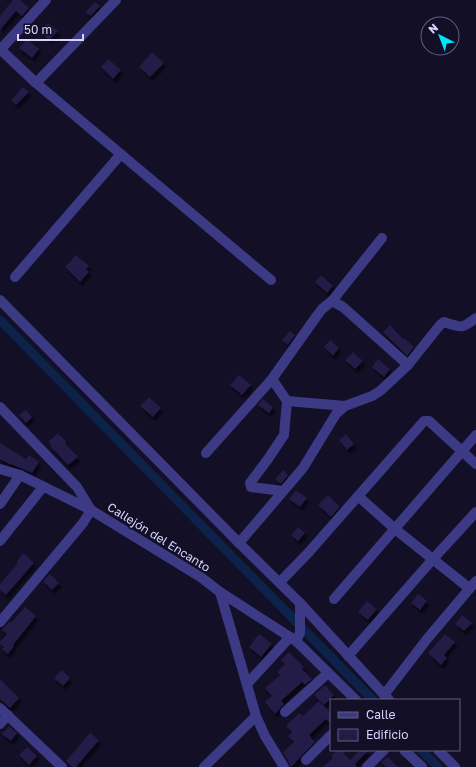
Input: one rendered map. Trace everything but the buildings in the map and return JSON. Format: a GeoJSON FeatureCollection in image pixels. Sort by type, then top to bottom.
{"type":"FeatureCollection","features":[{"type":"Feature","properties":{"kind":"street"},"geometry":{"type":"LineString","coordinates":[[46,0],[0,50],[36,83],[271,280]]}},
{"type":"Feature","properties":{"kind":"street"},"geometry":{"type":"LineString","coordinates":[[36,83],[116,0]]}},
{"type":"Feature","properties":{"kind":"street"},"geometry":{"type":"LineString","coordinates":[[15,277],[120,154]]}},
{"type":"Feature","properties":{"kind":"street"},"geometry":{"type":"LineString","coordinates":[[206,453],[272,379],[322,309],[332,301],[382,238]]}},
{"type":"Feature","properties":{"kind":"street"},"geometry":{"type":"LineString","coordinates":[[0,300],[239,543],[280,582],[300,607],[387,697],[427,640],[473,584],[433,559],[395,529],[358,496]]}},
{"type":"Feature","properties":{"kind":"street"},"geometry":{"type":"LineString","coordinates":[[332,301],[343,307],[408,365]]}},
{"type":"Feature","properties":{"kind":"street"},"geometry":{"type":"LineString","coordinates":[[239,543],[303,468],[336,414],[345,406],[372,396],[380,391],[408,365],[444,322],[460,327],[465,326],[476,318]]}},
{"type":"Feature","properties":{"kind":"street"},"geometry":{"type":"LineString","coordinates":[[272,379],[287,401],[284,435],[250,483],[251,488],[283,491]]}},
{"type":"Feature","properties":{"kind":"street"},"geometry":{"type":"LineString","coordinates":[[287,401],[345,406]]}},
{"type":"Feature","properties":{"kind":"street"},"geometry":{"type":"LineString","coordinates":[[0,407],[77,487],[91,510],[83,523],[0,622]]}},
{"type":"Feature","properties":{"kind":"street"},"geometry":{"type":"LineString","coordinates":[[280,582],[309,552],[424,421],[428,421],[476,464]]}},
{"type":"Feature","properties":{"kind":"street"},"geometry":{"type":"LineString","coordinates":[[334,599],[476,435]]}},
{"type":"Feature","properties":{"kind":"street","name":"Callejón del Encanto"},"geometry":{"type":"LineString","coordinates":[[0,469],[20,475],[91,510],[202,578],[220,592],[295,637],[328,673],[355,699]]}},
{"type":"Feature","properties":{"kind":"street"},"geometry":{"type":"LineString","coordinates":[[0,504],[20,475]]}},
{"type":"Feature","properties":{"kind":"street"},"geometry":{"type":"LineString","coordinates":[[0,541],[43,486]]}},
{"type":"Feature","properties":{"kind":"street"},"geometry":{"type":"LineString","coordinates":[[348,656],[476,512]]}},
{"type":"Feature","properties":{"kind":"street"},"geometry":{"type":"LineString","coordinates":[[220,592],[256,716],[265,736],[284,767]]}},
{"type":"Feature","properties":{"kind":"street"},"geometry":{"type":"LineString","coordinates":[[247,684],[295,637],[300,607]]}},
{"type":"Feature","properties":{"kind":"street"},"geometry":{"type":"LineString","coordinates":[[285,712],[328,673]]}},
{"type":"Feature","properties":{"kind":"street"},"geometry":{"type":"LineString","coordinates":[[0,708],[56,765]]}},
{"type":"Feature","properties":{"kind":"street"},"geometry":{"type":"LineString","coordinates":[[0,724],[8,715]]}},
{"type":"Feature","properties":{"kind":"street"},"geometry":{"type":"LineString","coordinates":[[204,767],[256,716]]}},
{"type":"Feature","properties":{"kind":"street"},"geometry":{"type":"LineString","coordinates":[[306,760],[330,737]]}},
{"type":"Feature","properties":{"kind":"street"},"geometry":{"type":"LineString","coordinates":[[367,767],[383,751]]}},
{"type":"Feature","properties":{"kind":"street"},"geometry":{"type":"LineString","coordinates":[[405,751],[422,767]]}},
{"type":"Feature","properties":{"kind":"street"},"geometry":{"type":"LineString","coordinates":[[439,751],[455,767]]}},
{"type":"Feature","properties":{"kind":"waterway"},"geometry":{"type":"LineString","coordinates":[[0,320],[372,699]]}},
{"type":"Feature","properties":{"kind":"waterway"},"geometry":{"type":"LineString","coordinates":[[422,751],[438,767]]}}]}
